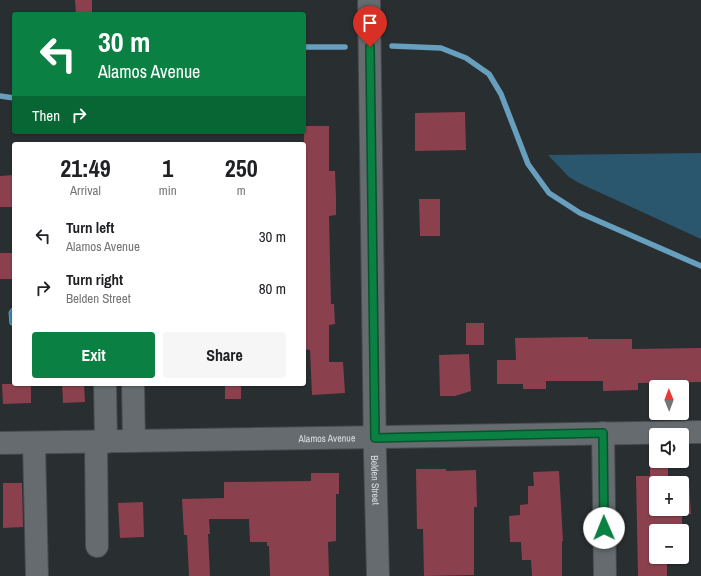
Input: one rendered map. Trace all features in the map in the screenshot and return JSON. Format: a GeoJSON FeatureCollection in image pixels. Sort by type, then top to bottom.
{"type":"FeatureCollection","features":[{"type":"Feature","properties":{"kind":"street","name":"Belden Street"},"geometry":{"type":"LineString","coordinates":[[369,0],[378,576]]}},
{"type":"Feature","properties":{"kind":"street"},"geometry":{"type":"LineString","coordinates":[[97,546],[105,386]]}},
{"type":"Feature","properties":{"kind":"street"},"geometry":{"type":"LineString","coordinates":[[133,386],[134,441]]}},
{"type":"Feature","properties":{"kind":"street","name":"Alamos Avenue"},"geometry":{"type":"LineString","coordinates":[[0,444],[701,432]]}},
{"type":"Feature","properties":{"kind":"street"},"geometry":{"type":"LineString","coordinates":[[603,433],[605,576]]}},
{"type":"Feature","properties":{"kind":"street"},"geometry":{"type":"LineString","coordinates":[[34,443],[37,576]]}},
{"type":"Feature","properties":{"kind":"shaded area"},"geometry":{"type":"Polygon","coordinates":[[[701,153],[701,239],[579,183],[569,177],[548,155],[701,153]]]}},
{"type":"Feature","properties":{"kind":"shaded area"},"geometry":{"type":"Polygon","coordinates":[[[12,308],[12,326],[10,324],[9,312],[12,308]]]}},
{"type":"Feature","properties":{"kind":"building"},"geometry":{"type":"Polygon","coordinates":[[[75,0],[92,0],[92,12],[76,12],[75,0]]]}},
{"type":"Feature","properties":{"kind":"building"},"geometry":{"type":"Polygon","coordinates":[[[465,112],[466,150],[415,151],[415,113],[465,112]]]}},
{"type":"Feature","properties":{"kind":"building"},"geometry":{"type":"Polygon","coordinates":[[[306,126],[329,126],[329,171],[335,171],[336,215],[329,216],[331,304],[334,304],[335,324],[329,325],[329,362],[343,362],[345,393],[312,395],[310,350],[306,349],[306,142],[304,142],[306,126]]]}},
{"type":"Feature","properties":{"kind":"building"},"geometry":{"type":"Polygon","coordinates":[[[12,175],[12,207],[0,207],[0,176],[12,175]]]}},
{"type":"Feature","properties":{"kind":"building"},"geometry":{"type":"Polygon","coordinates":[[[419,199],[440,199],[440,236],[420,236],[419,199]]]}},
{"type":"Feature","properties":{"kind":"building"},"geometry":{"type":"Polygon","coordinates":[[[0,253],[12,253],[12,279],[0,279],[0,253]]]}},
{"type":"Feature","properties":{"kind":"building"},"geometry":{"type":"Polygon","coordinates":[[[466,323],[484,323],[484,345],[466,345],[466,323]]]}},
{"type":"Feature","properties":{"kind":"building"},"geometry":{"type":"Polygon","coordinates":[[[588,337],[588,339],[632,339],[632,349],[701,348],[701,382],[689,382],[689,380],[649,380],[649,383],[638,383],[638,390],[603,391],[603,381],[546,381],[546,389],[523,389],[523,384],[497,384],[497,360],[516,360],[515,338],[588,337]]]}},
{"type":"Feature","properties":{"kind":"building"},"geometry":{"type":"Polygon","coordinates":[[[469,354],[471,391],[455,396],[440,396],[439,355],[469,354]]]}},
{"type":"Feature","properties":{"kind":"building"},"geometry":{"type":"Polygon","coordinates":[[[2,384],[12,384],[12,386],[31,386],[31,403],[3,404],[2,384]]]}},
{"type":"Feature","properties":{"kind":"building"},"geometry":{"type":"Polygon","coordinates":[[[62,386],[84,386],[85,402],[63,403],[62,386]]]}},
{"type":"Feature","properties":{"kind":"building"},"geometry":{"type":"Polygon","coordinates":[[[225,386],[241,386],[241,399],[225,399],[225,386]]]}},
{"type":"Feature","properties":{"kind":"building"},"geometry":{"type":"Polygon","coordinates":[[[650,468],[668,468],[668,476],[650,476],[650,468]]]}},
{"type":"Feature","properties":{"kind":"building"},"geometry":{"type":"Polygon","coordinates":[[[416,469],[446,469],[446,471],[476,470],[477,507],[474,507],[474,575],[424,576],[423,529],[417,529],[416,469]]]}},
{"type":"Feature","properties":{"kind":"building"},"geometry":{"type":"Polygon","coordinates":[[[559,471],[563,541],[562,576],[532,576],[531,560],[522,560],[521,542],[510,542],[509,516],[520,515],[520,505],[528,504],[528,486],[534,486],[533,472],[559,471]]]}},
{"type":"Feature","properties":{"kind":"building"},"geometry":{"type":"Polygon","coordinates":[[[311,473],[339,473],[339,494],[336,494],[336,541],[328,542],[329,576],[270,576],[269,546],[267,546],[267,542],[250,542],[249,519],[209,519],[210,534],[208,534],[210,576],[189,576],[187,535],[184,535],[182,499],[224,498],[224,482],[311,481],[311,473]]]}},
{"type":"Feature","properties":{"kind":"building"},"geometry":{"type":"Polygon","coordinates":[[[636,476],[649,476],[649,516],[682,516],[682,524],[649,524],[649,564],[667,564],[667,576],[638,576],[636,476]]]}},
{"type":"Feature","properties":{"kind":"building"},"geometry":{"type":"Polygon","coordinates":[[[689,479],[691,514],[689,514],[689,479]]]}},
{"type":"Feature","properties":{"kind":"building"},"geometry":{"type":"Polygon","coordinates":[[[3,483],[22,483],[23,527],[3,528],[3,483]]]}},
{"type":"Feature","properties":{"kind":"building"},"geometry":{"type":"Polygon","coordinates":[[[143,502],[144,537],[120,538],[118,503],[143,502]]]}},
{"type":"Feature","properties":{"kind":"waterway"},"geometry":{"type":"LineString","coordinates":[[392,46],[441,48],[466,58],[489,74],[501,94],[528,164],[549,193],[580,213],[701,266]]}},
{"type":"Feature","properties":{"kind":"waterway"},"geometry":{"type":"LineString","coordinates":[[306,47],[345,47]]}},
{"type":"Feature","properties":{"kind":"waterway"},"geometry":{"type":"LineString","coordinates":[[0,96],[12,98]]}},
{"type":"Feature","properties":{"kind":"route"},"geometry":{"type":"LineString","coordinates":[[370,47],[375,438],[603,433],[604,528]]}}]}
